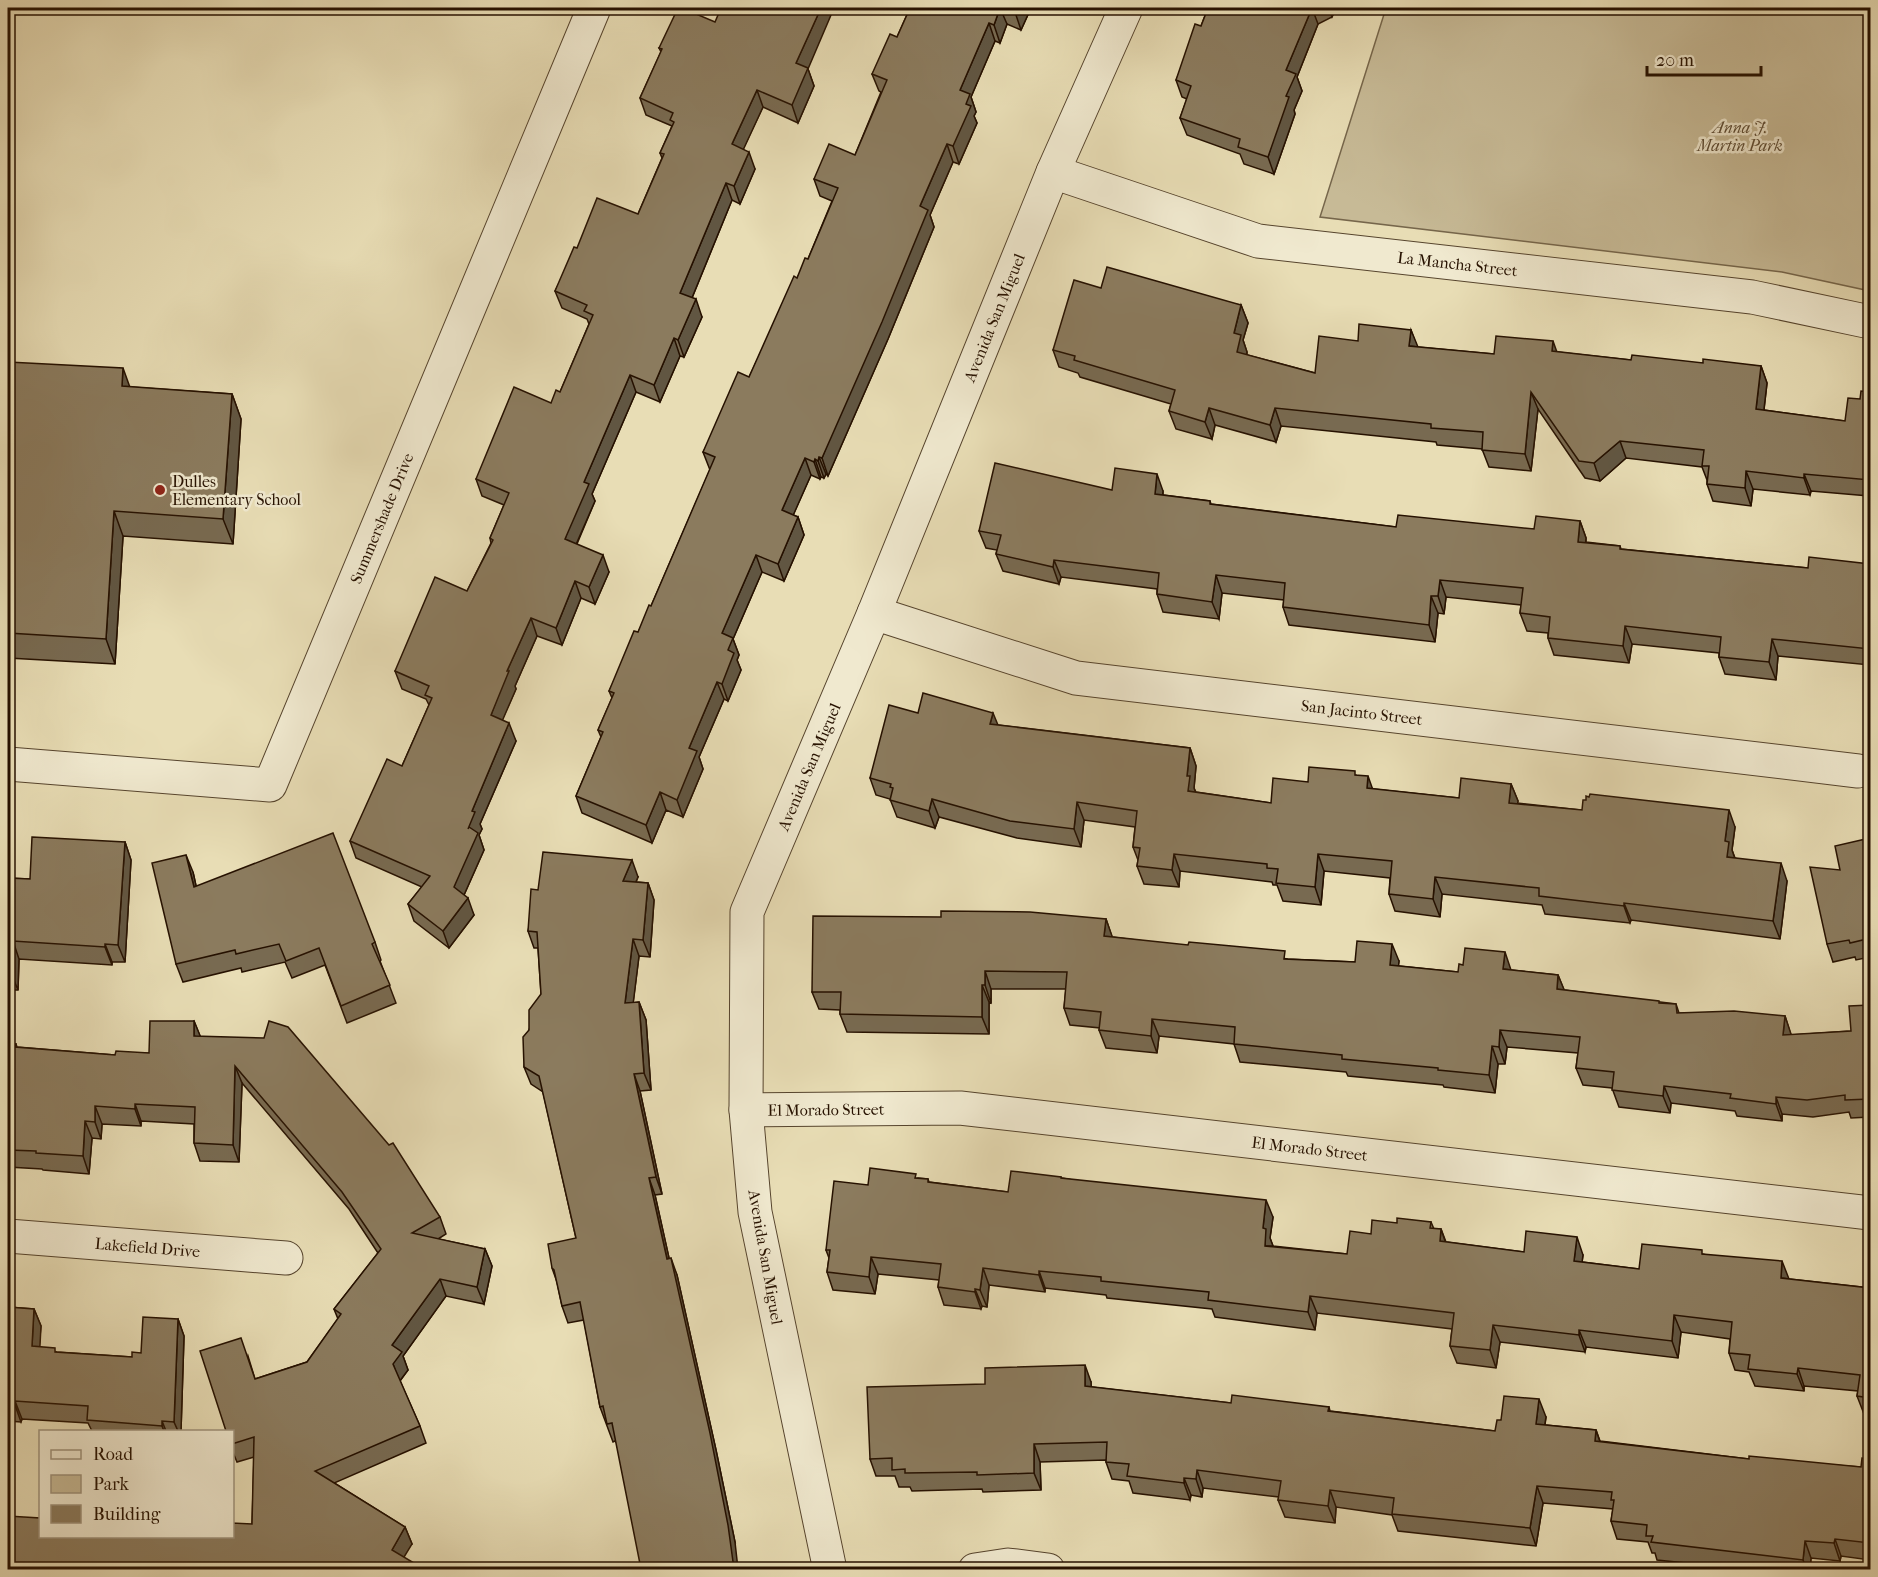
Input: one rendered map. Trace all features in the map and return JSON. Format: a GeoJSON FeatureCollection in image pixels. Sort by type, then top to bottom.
{"type":"FeatureCollection","features":[{"type":"Feature","properties":{"kind":"street","name":"Summershade Drive"},"geometry":{"type":"LineString","coordinates":[[8,764],[270,785],[594,8]]}},
{"type":"Feature","properties":{"kind":"street","name":"Avenida San Miguel"},"geometry":{"type":"LineString","coordinates":[[830,1569],[755,1212],[746,1110],[747,912],[874,613],[1053,172],[1126,8]]}},
{"type":"Feature","properties":{"kind":"street","name":"La Mancha Street"},"geometry":{"type":"LineString","coordinates":[[1053,172],[1258,241],[1752,297],[1870,322]]}},
{"type":"Feature","properties":{"kind":"street","name":"San Jacinto Street"},"geometry":{"type":"LineString","coordinates":[[874,613],[1076,678],[1858,771]]}},
{"type":"Feature","properties":{"kind":"street","name":"El Morado Street"},"geometry":{"type":"LineString","coordinates":[[746,1110],[960,1108],[1870,1213]]}},
{"type":"Feature","properties":{"kind":"street","name":"Lakefield Drive"},"geometry":{"type":"LineString","coordinates":[[8,1236],[286,1258]]}},
{"type":"Feature","properties":{"kind":"street"},"geometry":{"type":"LineString","coordinates":[[975,1569],[1008,1565],[1048,1569]]}},
{"type":"Feature","properties":{"kind":"green space","name":"Anna J. Martin Park"},"geometry":{"type":"Polygon","coordinates":[[[1386,8],[1870,8],[1870,291],[1782,272],[1320,217],[1386,8]]]}},
{"type":"Feature","properties":{"kind":"building"},"geometry":{"type":"Polygon","coordinates":[[[678,8],[715,22],[721,8],[821,8],[796,63],[808,68],[792,105],[757,90],[732,144],[749,152],[734,186],[726,183],[680,293],[696,299],[678,340],[674,338],[654,385],[630,375],[584,482],[589,484],[565,539],[603,555],[589,587],[575,581],[556,628],[531,618],[507,671],[509,671],[491,715],[509,723],[472,811],[475,812],[468,829],[469,827],[478,833],[454,887],[468,898],[443,931],[408,904],[430,876],[350,841],[387,759],[402,766],[432,698],[425,695],[429,686],[395,671],[435,577],[467,591],[493,540],[490,538],[509,493],[476,479],[514,387],[551,403],[556,390],[560,392],[593,315],[584,311],[587,305],[555,291],[574,247],[577,248],[597,198],[638,214],[664,154],[660,153],[674,122],[670,120],[673,113],[640,98],[662,49],[659,48],[678,8]]]}},
{"type":"Feature","properties":{"kind":"building"},"geometry":{"type":"Polygon","coordinates":[[[910,8],[1000,8],[994,25],[989,23],[960,90],[970,94],[966,104],[971,106],[953,146],[947,144],[920,206],[928,210],[882,322],[822,458],[819,457],[818,461],[815,459],[814,462],[805,458],[782,510],[798,517],[778,564],[756,555],[722,633],[733,638],[728,650],[734,653],[722,684],[717,682],[689,748],[697,751],[677,800],[660,792],[646,825],[576,796],[603,732],[598,730],[614,693],[609,691],[634,631],[638,632],[649,605],[651,606],[715,457],[703,452],[738,372],[749,377],[794,276],[797,278],[805,258],[808,259],[838,188],[814,179],[829,144],[855,155],[887,80],[872,74],[890,34],[897,37],[910,8]]]}},
{"type":"Feature","properties":{"kind":"building"},"geometry":{"type":"Polygon","coordinates":[[[1004,8],[1017,8],[1015,12],[1004,8]]]}},
{"type":"Feature","properties":{"kind":"building"},"geometry":{"type":"Polygon","coordinates":[[[1208,8],[1312,8],[1286,70],[1296,74],[1286,96],[1289,97],[1268,157],[1238,147],[1240,139],[1180,118],[1191,86],[1176,80],[1195,24],[1201,26],[1208,8]]]}},
{"type":"Feature","properties":{"kind":"building"},"geometry":{"type":"Polygon","coordinates":[[[1107,267],[1241,305],[1234,333],[1241,335],[1237,352],[1315,373],[1319,336],[1358,341],[1359,324],[1411,330],[1409,346],[1494,354],[1496,336],[1553,341],[1552,351],[1631,360],[1632,355],[1703,363],[1703,359],[1761,366],[1756,409],[1845,421],[1848,398],[1860,399],[1861,391],[1870,392],[1870,480],[1804,474],[1804,478],[1746,471],[1745,488],[1707,484],[1709,466],[1702,466],[1704,450],[1620,441],[1594,463],[1579,461],[1531,392],[1525,454],[1482,450],[1483,432],[1431,428],[1431,424],[1275,408],[1270,425],[1209,408],[1205,422],[1169,411],[1175,390],[1074,360],[1075,356],[1053,350],[1074,280],[1101,288],[1107,267]]]}},
{"type":"Feature","properties":{"kind":"building"},"geometry":{"type":"Polygon","coordinates":[[[8,362],[123,368],[122,386],[232,394],[223,519],[114,511],[106,639],[8,633],[8,362]]]}},
{"type":"Feature","properties":{"kind":"building"},"geometry":{"type":"Polygon","coordinates":[[[995,463],[1112,490],[1115,468],[1157,474],[1155,494],[1210,501],[1210,504],[1396,527],[1398,515],[1534,529],[1536,516],[1580,521],[1578,542],[1620,546],[1620,549],[1808,568],[1809,557],[1870,564],[1870,649],[1772,639],[1769,662],[1719,657],[1721,637],[1625,626],[1623,646],[1548,638],[1550,617],[1520,613],[1523,588],[1440,580],[1438,596],[1431,596],[1429,625],[1283,607],[1285,583],[1216,575],[1212,602],[1157,594],[1159,573],[1054,560],[1053,567],[996,554],[1001,535],[979,531],[995,463]]]}},
{"type":"Feature","properties":{"kind":"building"},"geometry":{"type":"Polygon","coordinates":[[[1870,482],[1870,508],[1867,508],[1870,482]]]}},
{"type":"Feature","properties":{"kind":"building"},"geometry":{"type":"Polygon","coordinates":[[[923,693],[993,713],[990,724],[1190,748],[1188,791],[1271,803],[1273,778],[1308,782],[1309,767],[1355,771],[1355,775],[1368,776],[1367,788],[1459,798],[1461,778],[1511,784],[1509,803],[1582,810],[1583,800],[1586,800],[1586,796],[1589,797],[1590,794],[1729,810],[1725,841],[1729,842],[1727,857],[1781,863],[1773,921],[1624,903],[1624,906],[1539,896],[1539,888],[1435,877],[1433,899],[1389,894],[1392,861],[1318,854],[1315,887],[1276,883],[1278,869],[1267,868],[1267,864],[1174,854],[1172,870],[1137,866],[1140,848],[1133,847],[1137,811],[1077,802],[1074,829],[1010,821],[932,799],[929,811],[890,800],[893,788],[890,787],[891,784],[870,778],[889,705],[918,713],[923,693]]]}},
{"type":"Feature","properties":{"kind":"building"},"geometry":{"type":"Polygon","coordinates":[[[333,833],[375,942],[372,944],[390,985],[341,1006],[319,948],[286,961],[279,944],[236,954],[235,950],[176,964],[152,863],[186,855],[194,887],[333,833]]]}},
{"type":"Feature","properties":{"kind":"building"},"geometry":{"type":"Polygon","coordinates":[[[32,837],[125,842],[118,945],[105,944],[105,947],[13,941],[11,973],[8,972],[8,878],[30,879],[32,837]]]}},
{"type":"Feature","properties":{"kind":"building"},"geometry":{"type":"Polygon","coordinates":[[[1870,838],[1870,947],[1867,939],[1850,943],[1849,940],[1827,944],[1810,867],[1840,870],[1835,846],[1870,838]]]}},
{"type":"Feature","properties":{"kind":"building"},"geometry":{"type":"Polygon","coordinates":[[[543,852],[632,860],[623,881],[648,883],[643,940],[633,939],[625,1003],[639,1002],[644,1073],[634,1074],[656,1177],[649,1178],[667,1259],[671,1258],[710,1433],[734,1569],[641,1569],[612,1423],[607,1424],[603,1406],[600,1407],[580,1302],[562,1306],[548,1244],[576,1238],[539,1076],[524,1067],[523,1037],[529,1030],[529,1010],[541,994],[537,932],[528,931],[531,889],[538,890],[543,852]]]}},
{"type":"Feature","properties":{"kind":"building"},"geometry":{"type":"Polygon","coordinates":[[[941,911],[1030,912],[1106,919],[1104,936],[1188,945],[1189,942],[1285,951],[1284,959],[1355,962],[1357,941],[1392,944],[1390,965],[1458,972],[1459,964],[1463,965],[1465,948],[1505,952],[1503,969],[1558,975],[1557,989],[1676,1004],[1677,1013],[1734,1011],[1785,1016],[1783,1035],[1851,1031],[1849,1006],[1870,1005],[1870,1099],[1845,1100],[1845,1095],[1807,1100],[1776,1097],[1776,1104],[1730,1098],[1731,1094],[1664,1086],[1663,1096],[1612,1090],[1614,1072],[1576,1068],[1580,1037],[1500,1030],[1499,1047],[1492,1046],[1489,1075],[1342,1059],[1342,1055],[1234,1044],[1235,1027],[1152,1019],[1151,1036],[1099,1030],[1101,1012],[1064,1008],[1067,972],[985,971],[985,985],[982,985],[982,1017],[840,1014],[841,992],[812,992],[813,916],[941,917],[941,911]]]}},
{"type":"Feature","properties":{"kind":"building"},"geometry":{"type":"Polygon","coordinates":[[[150,1021],[194,1021],[194,1036],[264,1038],[269,1021],[288,1027],[389,1145],[393,1143],[440,1217],[412,1233],[485,1249],[477,1287],[440,1279],[392,1345],[402,1352],[393,1364],[420,1426],[315,1471],[405,1527],[392,1550],[424,1569],[8,1569],[8,1516],[39,1518],[39,1538],[234,1538],[234,1523],[252,1524],[254,1437],[234,1443],[234,1430],[226,1430],[200,1351],[241,1338],[255,1379],[307,1362],[341,1314],[334,1309],[381,1249],[342,1192],[235,1066],[233,1145],[194,1143],[195,1107],[135,1104],[135,1109],[95,1106],[95,1122],[85,1121],[83,1156],[8,1150],[8,1044],[16,1044],[15,1047],[115,1055],[116,1051],[149,1053],[150,1021]]]}},
{"type":"Feature","properties":{"kind":"building"},"geometry":{"type":"Polygon","coordinates":[[[870,1168],[916,1174],[915,1178],[928,1179],[928,1182],[1008,1192],[1011,1171],[1266,1200],[1263,1228],[1266,1229],[1265,1246],[1347,1254],[1350,1231],[1371,1234],[1372,1220],[1397,1223],[1397,1218],[1431,1222],[1430,1228],[1441,1229],[1440,1241],[1524,1252],[1526,1231],[1577,1237],[1574,1261],[1639,1269],[1642,1244],[1702,1250],[1702,1254],[1782,1261],[1781,1278],[1870,1288],[1870,1398],[1857,1396],[1860,1375],[1798,1368],[1797,1374],[1748,1369],[1750,1355],[1729,1353],[1732,1322],[1674,1315],[1672,1341],[1579,1330],[1579,1335],[1493,1325],[1490,1350],[1450,1346],[1454,1313],[1310,1296],[1308,1312],[1208,1300],[1209,1292],[1101,1281],[1101,1277],[1039,1271],[1039,1275],[983,1268],[980,1290],[975,1289],[975,1292],[938,1287],[941,1264],[871,1257],[869,1277],[827,1272],[830,1250],[826,1250],[834,1181],[868,1185],[870,1168]]]}},
{"type":"Feature","properties":{"kind":"building"},"geometry":{"type":"Polygon","coordinates":[[[8,1307],[34,1309],[32,1346],[55,1348],[55,1352],[132,1357],[132,1352],[141,1353],[143,1317],[178,1319],[174,1422],[162,1421],[162,1426],[87,1420],[88,1406],[15,1401],[15,1405],[8,1404],[8,1307]]]}},
{"type":"Feature","properties":{"kind":"building"},"geometry":{"type":"Polygon","coordinates":[[[1085,1365],[1085,1386],[1231,1403],[1232,1395],[1329,1407],[1328,1411],[1495,1431],[1497,1420],[1501,1420],[1504,1396],[1539,1399],[1536,1424],[1596,1430],[1595,1441],[1749,1459],[1749,1456],[1861,1467],[1862,1458],[1870,1459],[1870,1543],[1835,1539],[1834,1543],[1805,1541],[1803,1560],[1651,1542],[1653,1536],[1646,1536],[1647,1525],[1611,1521],[1614,1500],[1611,1500],[1612,1492],[1537,1486],[1530,1528],[1392,1514],[1394,1498],[1330,1490],[1328,1506],[1278,1500],[1281,1481],[1197,1470],[1196,1479],[1184,1478],[1184,1483],[1127,1476],[1129,1464],[1106,1462],[1107,1442],[1034,1444],[1034,1473],[977,1475],[977,1472],[905,1473],[905,1469],[892,1470],[892,1458],[870,1459],[867,1387],[985,1384],[985,1368],[1085,1365]]]}},
{"type":"Feature","properties":{"kind":"place","name":"Dulles Elementary School"},"geometry":{"type":"Point","coordinates":[160,490]}}]}
